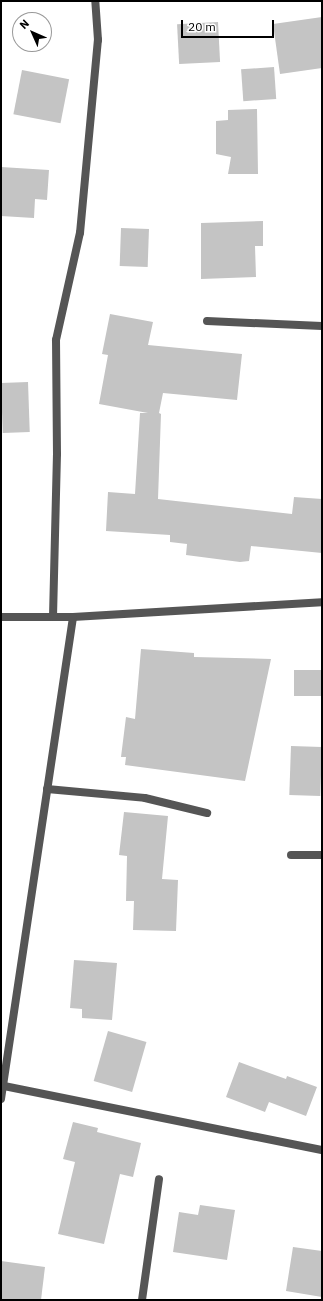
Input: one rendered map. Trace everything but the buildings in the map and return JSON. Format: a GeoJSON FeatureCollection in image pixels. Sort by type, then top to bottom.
{"type":"FeatureCollection","features":[{"type":"Feature","properties":{"kind":"street"},"geometry":{"type":"LineString","coordinates":[[53,617],[57,454],[56,340],[80,233],[98,40],[95,1]]}},
{"type":"Feature","properties":{"kind":"street"},"geometry":{"type":"LineString","coordinates":[[206,321],[322,326]]}},
{"type":"Feature","properties":{"kind":"street"},"geometry":{"type":"LineString","coordinates":[[1,617],[73,617],[322,602]]}},
{"type":"Feature","properties":{"kind":"street"},"geometry":{"type":"LineString","coordinates":[[1,1099],[4,1086],[3,1067],[73,617]]}},
{"type":"Feature","properties":{"kind":"street"},"geometry":{"type":"LineString","coordinates":[[47,789],[144,798],[207,813]]}},
{"type":"Feature","properties":{"kind":"street"},"geometry":{"type":"LineString","coordinates":[[292,855],[322,855]]}},
{"type":"Feature","properties":{"kind":"street"},"geometry":{"type":"LineString","coordinates":[[4,1086],[322,1150]]}},
{"type":"Feature","properties":{"kind":"street"},"geometry":{"type":"LineString","coordinates":[[142,1300],[159,1179]]}}]}
